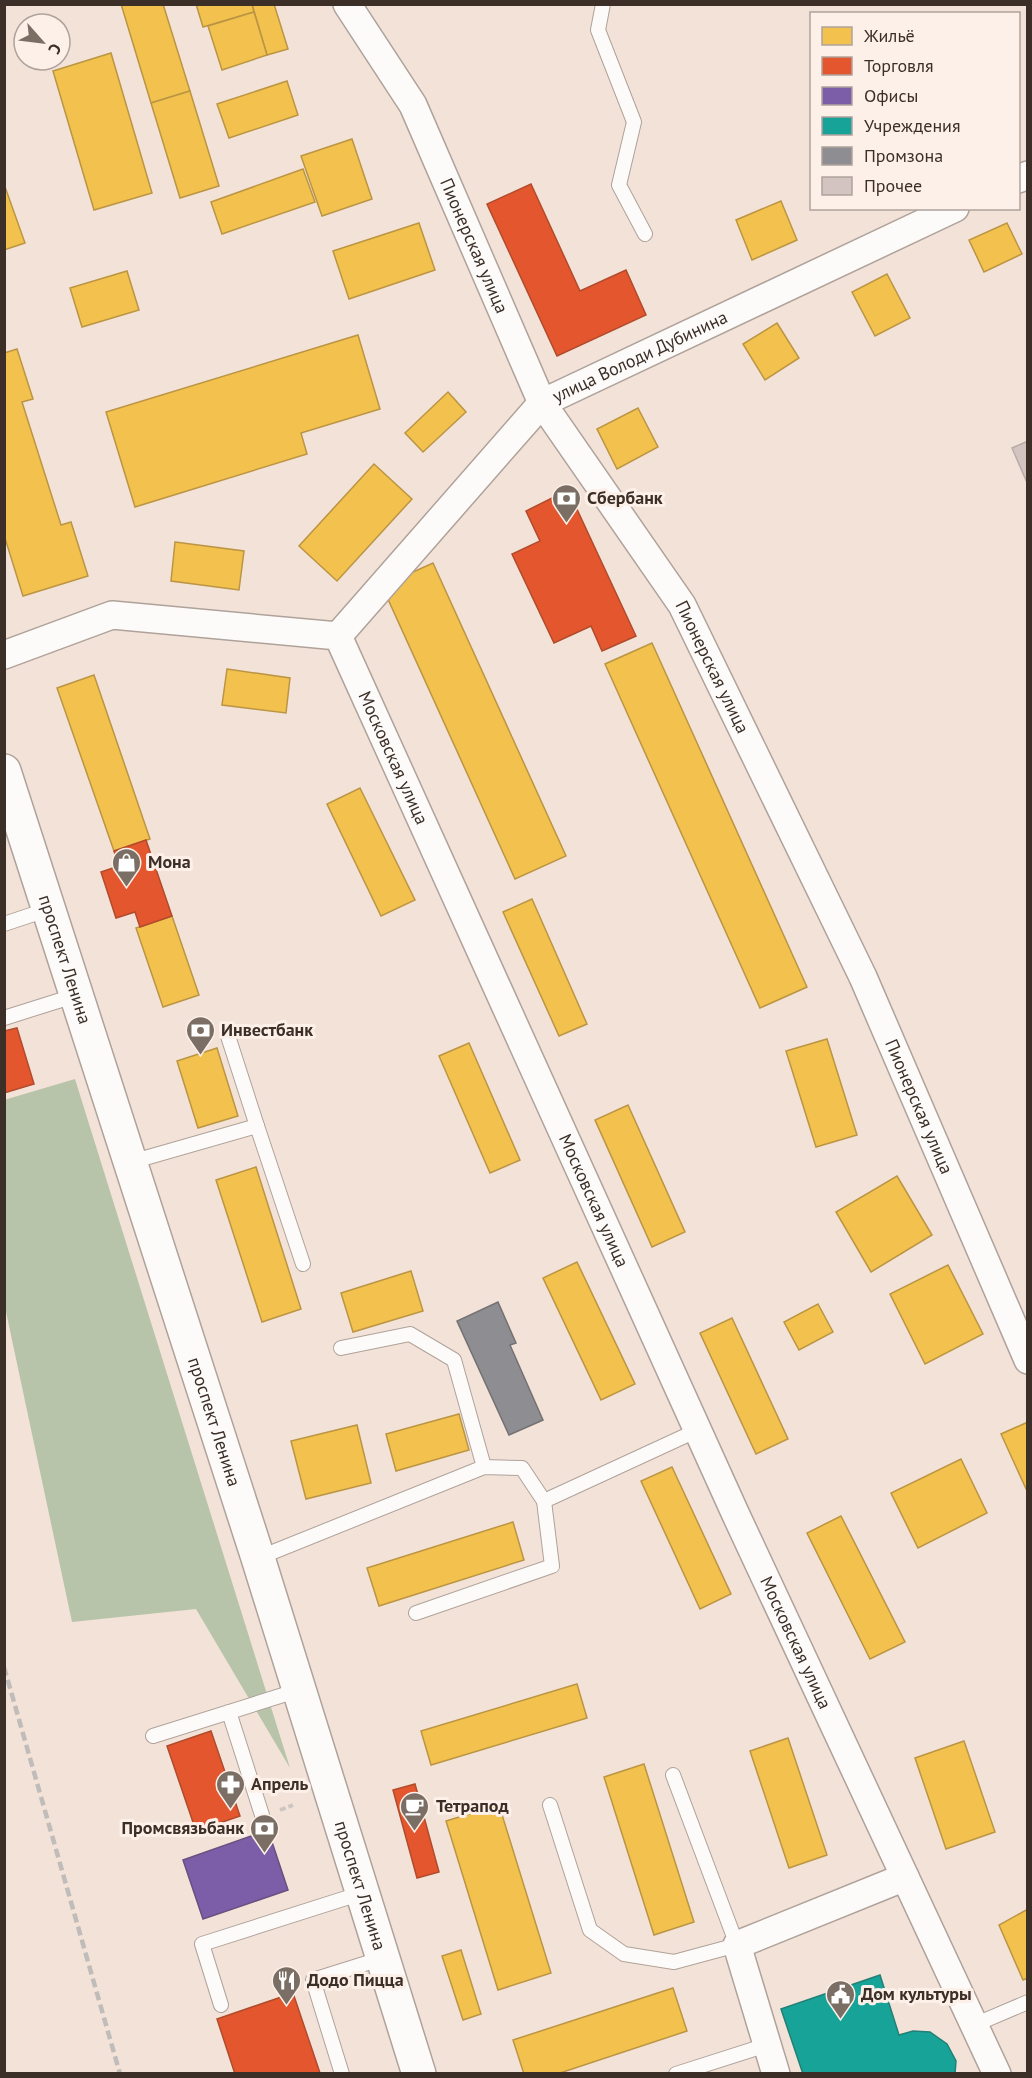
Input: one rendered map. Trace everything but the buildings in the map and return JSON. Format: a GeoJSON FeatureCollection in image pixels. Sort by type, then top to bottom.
{"type":"FeatureCollection","features":[{"type":"Feature","properties":{"kind":"main road","name":"проспект Ленина"},"geometry":{"type":"LineString","coordinates":[[4,771],[258,1558],[419,2073]]}},
{"type":"Feature","properties":{"kind":"street","name":"Пионерская улица"},"geometry":{"type":"LineString","coordinates":[[347,4],[413,105],[542,403],[682,605],[863,977],[1028,1360]]}},
{"type":"Feature","properties":{"kind":"street","name":"улица Володи Дубинина"},"geometry":{"type":"LineString","coordinates":[[338,636],[542,403],[951,210]]}},
{"type":"Feature","properties":{"kind":"street"},"geometry":{"type":"LineString","coordinates":[[4,655],[112,615],[338,636]]}},
{"type":"Feature","properties":{"kind":"street","name":"Московская улица"},"geometry":{"type":"LineString","coordinates":[[338,636],[698,1431],[998,2073]]}},
{"type":"Feature","properties":{"kind":"street"},"geometry":{"type":"LineString","coordinates":[[776,2073],[737,1946],[905,1877]]}},
{"type":"Feature","properties":{"kind":"lane"},"geometry":{"type":"LineString","coordinates":[[603,4],[598,30],[634,122],[620,185],[645,234]]}},
{"type":"Feature","properties":{"kind":"lane"},"geometry":{"type":"LineString","coordinates":[[4,924],[49,909]]}},
{"type":"Feature","properties":{"kind":"lane"},"geometry":{"type":"LineString","coordinates":[[4,1018],[77,994]]}},
{"type":"Feature","properties":{"kind":"lane"},"geometry":{"type":"LineString","coordinates":[[227,1033],[303,1264]]}},
{"type":"Feature","properties":{"kind":"lane"},"geometry":{"type":"LineString","coordinates":[[131,1162],[256,1126]]}},
{"type":"Feature","properties":{"kind":"lane"},"geometry":{"type":"LineString","coordinates":[[341,1348],[410,1334],[454,1360],[484,1467]]}},
{"type":"Feature","properties":{"kind":"lane"},"geometry":{"type":"LineString","coordinates":[[543,1501],[698,1431]]}},
{"type":"Feature","properties":{"kind":"lane"},"geometry":{"type":"LineString","coordinates":[[258,1558],[484,1467],[522,1468],[543,1501],[552,1566],[416,1613]]}},
{"type":"Feature","properties":{"kind":"lane"},"geometry":{"type":"LineString","coordinates":[[153,1736],[299,1690]]}},
{"type":"Feature","properties":{"kind":"lane"},"geometry":{"type":"LineString","coordinates":[[230,1712],[262,1815]]}},
{"type":"Feature","properties":{"kind":"lane"},"geometry":{"type":"LineString","coordinates":[[550,1805],[590,1930],[624,1954],[674,1962],[737,1946],[673,1775]]}},
{"type":"Feature","properties":{"kind":"lane"},"geometry":{"type":"LineString","coordinates":[[221,2005],[202,1944],[363,1893]]}},
{"type":"Feature","properties":{"kind":"lane"},"geometry":{"type":"LineString","coordinates":[[342,2073],[313,1980],[383,1958]]}},
{"type":"Feature","properties":{"kind":"lane"},"geometry":{"type":"LineString","coordinates":[[974,2025],[1028,2002]]}},
{"type":"Feature","properties":{"kind":"lane"},"geometry":{"type":"LineString","coordinates":[[676,2073],[767,2045]]}},
{"type":"Feature","properties":{"kind":"green space"},"geometry":{"type":"Polygon","coordinates":[[[75,1079],[290,1768],[196,1609],[72,1622],[5,1307],[4,1100],[75,1079]]]}},
{"type":"Feature","properties":{"kind":"railway"},"geometry":{"type":"LineString","coordinates":[[4,1667],[120,2074]]}},
{"type":"Feature","properties":{"kind":"place","name":"Сбербанк"},"geometry":{"type":"Point","coordinates":[566,524]}},
{"type":"Feature","properties":{"kind":"place","name":"Мона"},"geometry":{"type":"Point","coordinates":[127,888]}},
{"type":"Feature","properties":{"kind":"place","name":"Инвестбанк"},"geometry":{"type":"Point","coordinates":[200,1056]}},
{"type":"Feature","properties":{"kind":"place","name":"Апрель"},"geometry":{"type":"Point","coordinates":[230,1810]}},
{"type":"Feature","properties":{"kind":"place","name":"Тетрапод"},"geometry":{"type":"Point","coordinates":[415,1832]}},
{"type":"Feature","properties":{"kind":"place","name":"Промсвязьбанк"},"geometry":{"type":"Point","coordinates":[265,1854]}},
{"type":"Feature","properties":{"kind":"place","name":"Додо Пицца"},"geometry":{"type":"Point","coordinates":[286,2006]}},
{"type":"Feature","properties":{"kind":"place","name":"Дом культуры"},"geometry":{"type":"Point","coordinates":[840,2020]}}]}
